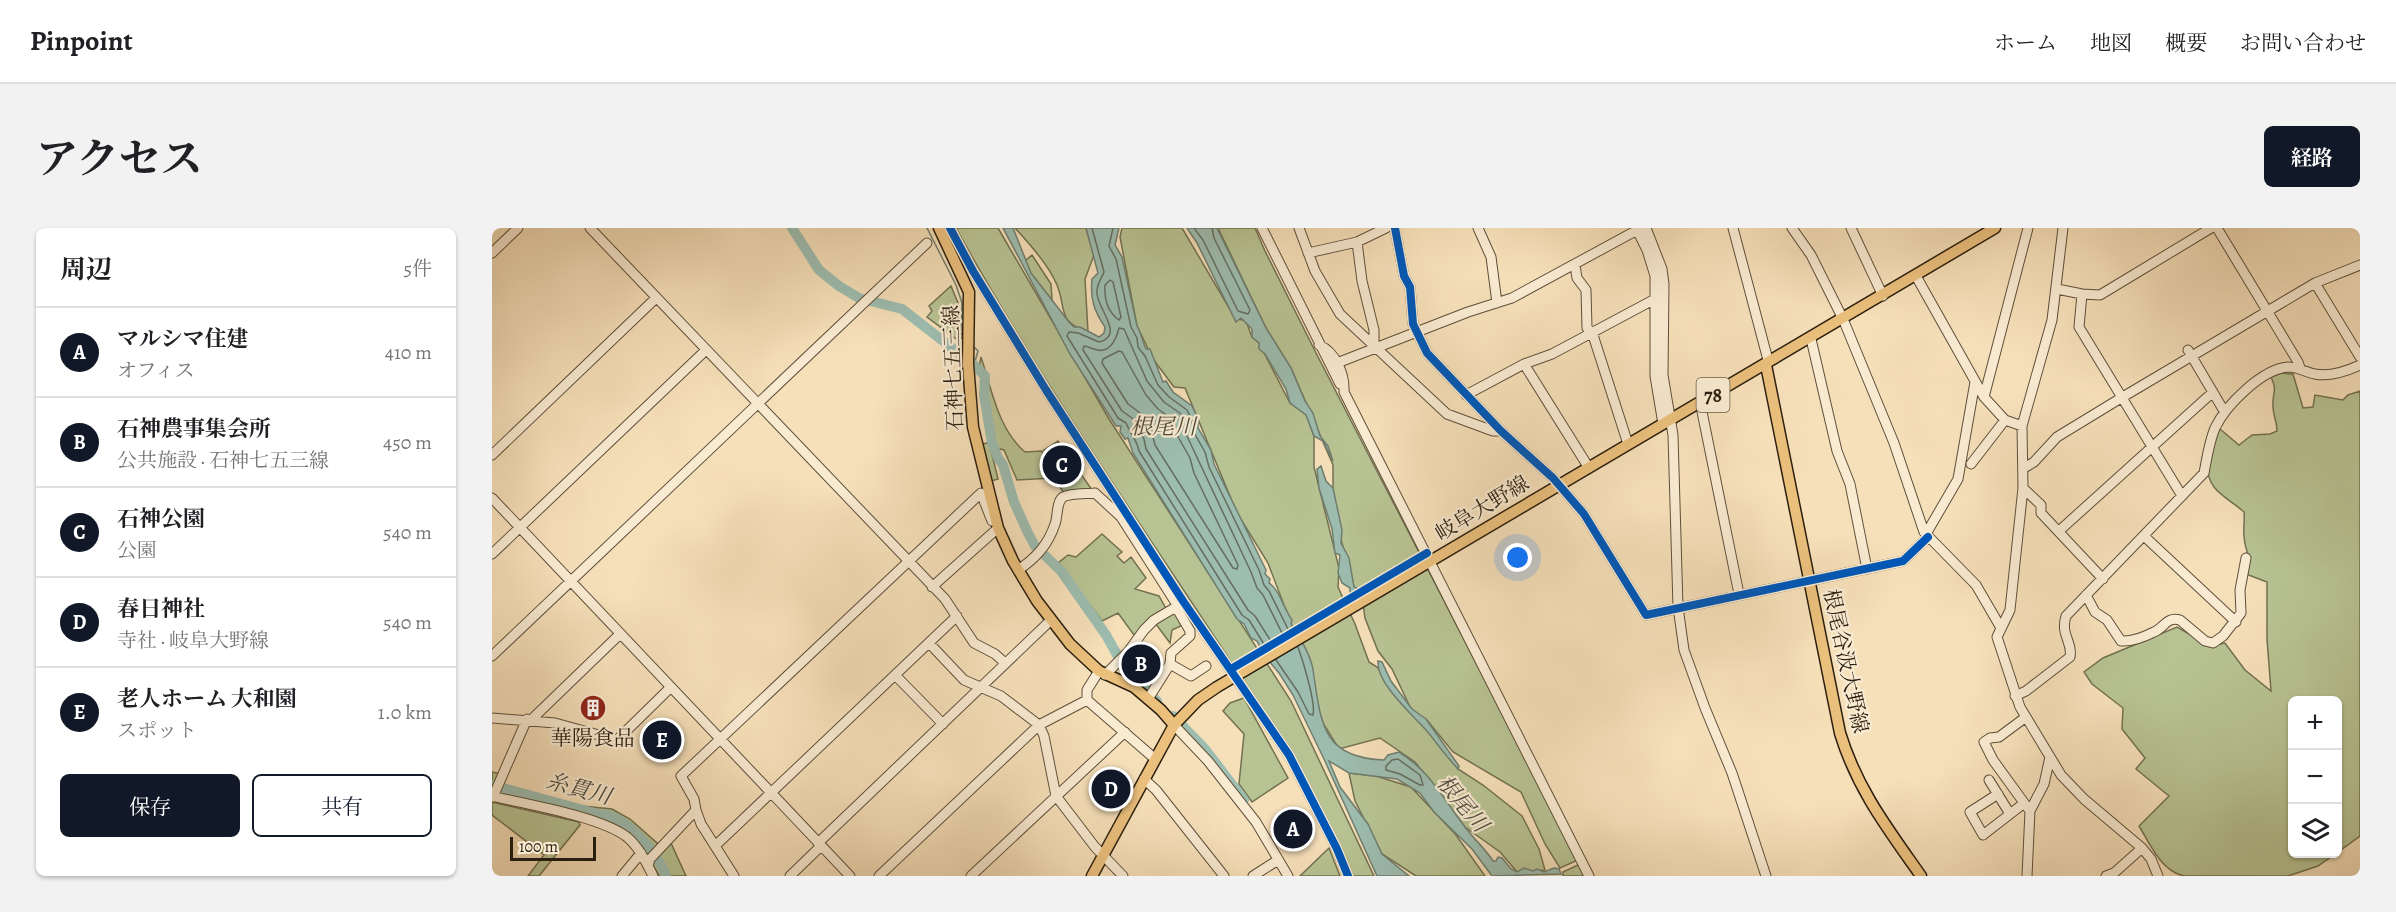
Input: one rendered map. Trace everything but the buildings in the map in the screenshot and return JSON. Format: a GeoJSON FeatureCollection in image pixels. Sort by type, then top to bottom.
{"type":"FeatureCollection","features":[{"type":"Feature","properties":{"kind":"main road","name":"石神七五三線"},"geometry":{"type":"LineString","coordinates":[[939,228],[969,292],[968,364],[973,427],[997,528],[1018,570],[1050,620],[1070,644],[1102,673],[1151,696],[1176,722]]}},
{"type":"Feature","properties":{"kind":"main road","name":"岐阜大野線"},"geometry":{"type":"LineString","coordinates":[[1092,876],[1176,722],[1198,700],[1992,229]]}},
{"type":"Feature","properties":{"kind":"main road","name":"根尾谷汲大野線"},"geometry":{"type":"LineString","coordinates":[[1766,365],[1834,705],[1847,756],[1874,810],[1921,876]]}},
{"type":"Feature","properties":{"kind":"street"},"geometry":{"type":"LineString","coordinates":[[492,253],[518,228]]}},
{"type":"Feature","properties":{"kind":"street"},"geometry":{"type":"LineString","coordinates":[[590,228],[945,599],[974,643],[995,654],[1004,662]]}},
{"type":"Feature","properties":{"kind":"street"},"geometry":{"type":"LineString","coordinates":[[950,228],[972,271],[1046,390],[1183,601],[1225,660],[1239,675],[1289,755],[1337,849],[1348,876]]}},
{"type":"Feature","properties":{"kind":"street"},"geometry":{"type":"LineString","coordinates":[[1262,228],[1427,563],[1590,876]]}},
{"type":"Feature","properties":{"kind":"street"},"geometry":{"type":"LineString","coordinates":[[1299,228],[1315,272],[1340,314],[1447,414],[1493,431],[1501,431]]}},
{"type":"Feature","properties":{"kind":"street"},"geometry":{"type":"LineString","coordinates":[[1308,253],[1357,242],[1386,228]]}},
{"type":"Feature","properties":{"kind":"street"},"geometry":{"type":"LineString","coordinates":[[1395,228],[1404,276],[1410,287],[1411,310],[1416,332],[1427,353],[1501,431],[1559,485],[1593,526],[1642,612],[1646,615],[1678,606],[1903,561],[1927,536],[1958,479],[1975,382]]}},
{"type":"Feature","properties":{"kind":"street"},"geometry":{"type":"LineString","coordinates":[[1478,228],[1491,257],[1497,303]]}},
{"type":"Feature","properties":{"kind":"street"},"geometry":{"type":"LineString","coordinates":[[1733,228],[1768,360],[1766,365]]}},
{"type":"Feature","properties":{"kind":"street"},"geometry":{"type":"LineString","coordinates":[[1792,228],[1811,255],[1843,319],[1894,443],[1927,536],[1976,585],[2001,628]]}},
{"type":"Feature","properties":{"kind":"street"},"geometry":{"type":"LineString","coordinates":[[1851,228],[1882,296]]}},
{"type":"Feature","properties":{"kind":"street"},"geometry":{"type":"LineString","coordinates":[[1984,397],[2028,228]]}},
{"type":"Feature","properties":{"kind":"street"},"geometry":{"type":"LineString","coordinates":[[2063,228],[2057,289],[2048,338],[2022,426],[2023,488],[2010,610],[1997,637],[2015,696],[2068,785],[2142,848],[2151,860],[2158,876]]}},
{"type":"Feature","properties":{"kind":"street"},"geometry":{"type":"LineString","coordinates":[[2057,289],[2100,295],[2211,228]]}},
{"type":"Feature","properties":{"kind":"street"},"geometry":{"type":"LineString","coordinates":[[2217,228],[2268,310],[2300,368]]}},
{"type":"Feature","properties":{"kind":"street"},"geometry":{"type":"LineString","coordinates":[[1337,363],[1512,298],[1640,229]]}},
{"type":"Feature","properties":{"kind":"street"},"geometry":{"type":"LineString","coordinates":[[1640,229],[1655,276],[1655,376],[1667,422]]}},
{"type":"Feature","properties":{"kind":"street"},"geometry":{"type":"LineString","coordinates":[[1640,229],[1662,269],[1664,375],[1678,606],[1684,650],[1732,773],[1766,876]]}},
{"type":"Feature","properties":{"kind":"street"},"geometry":{"type":"LineString","coordinates":[[1357,242],[1362,281],[1374,330],[1374,348]]}},
{"type":"Feature","properties":{"kind":"street"},"geometry":{"type":"LineString","coordinates":[[492,656],[927,243]]}},
{"type":"Feature","properties":{"kind":"street"},"geometry":{"type":"LineString","coordinates":[[1575,265],[1577,278],[1586,290],[1587,328],[1592,332],[1628,444]]}},
{"type":"Feature","properties":{"kind":"street"},"geometry":{"type":"LineString","coordinates":[[2024,468],[2034,462],[2057,437],[2190,353],[2315,282],[2360,266]]}},
{"type":"Feature","properties":{"kind":"street"},"geometry":{"type":"LineString","coordinates":[[1916,276],[1984,397],[2005,420],[2022,426]]}},
{"type":"Feature","properties":{"kind":"street"},"geometry":{"type":"LineString","coordinates":[[2315,282],[2360,357]]}},
{"type":"Feature","properties":{"kind":"street"},"geometry":{"type":"LineString","coordinates":[[2082,294],[2079,327],[2182,496]]}},
{"type":"Feature","properties":{"kind":"street"},"geometry":{"type":"LineString","coordinates":[[492,455],[656,298]]}},
{"type":"Feature","properties":{"kind":"street"},"geometry":{"type":"LineString","coordinates":[[1466,395],[1524,364],[1552,354],[1655,299]]}},
{"type":"Feature","properties":{"kind":"street"},"geometry":{"type":"LineString","coordinates":[[1810,339],[1837,451],[1850,484],[1867,569]]}},
{"type":"Feature","properties":{"kind":"street"},"geometry":{"type":"LineString","coordinates":[[1319,345],[1325,348],[1337,363],[1344,392]]}},
{"type":"Feature","properties":{"kind":"street"},"geometry":{"type":"LineString","coordinates":[[492,554],[706,350]]}},
{"type":"Feature","properties":{"kind":"street"},"geometry":{"type":"LineString","coordinates":[[2190,353],[2224,411]]}},
{"type":"Feature","properties":{"kind":"street"},"geometry":{"type":"LineString","coordinates":[[1524,364],[1589,468]]}},
{"type":"Feature","properties":{"kind":"street"},"geometry":{"type":"LineString","coordinates":[[2015,696],[2026,692],[2070,657],[2071,651],[2063,628],[2066,616],[2204,473],[2209,445],[2224,411],[2250,386],[2267,375],[2288,367],[2300,368],[2320,375],[2360,365]]}},
{"type":"Feature","properties":{"kind":"street"},"geometry":{"type":"LineString","coordinates":[[2059,531],[2213,392]]}},
{"type":"Feature","properties":{"kind":"street"},"geometry":{"type":"LineString","coordinates":[[1700,402],[1739,594]]}},
{"type":"Feature","properties":{"kind":"street"},"geometry":{"type":"LineString","coordinates":[[1971,464],[2005,420]]}},
{"type":"Feature","properties":{"kind":"street"},"geometry":{"type":"LineString","coordinates":[[2023,488],[2041,505],[2042,513],[2103,579]]}},
{"type":"Feature","properties":{"kind":"street"},"geometry":{"type":"LineString","coordinates":[[734,876],[701,824],[694,799],[681,776],[981,493],[997,528],[932,587]]}},
{"type":"Feature","properties":{"kind":"street"},"geometry":{"type":"LineString","coordinates":[[1018,570],[1034,560],[1045,547],[1056,523],[1059,501],[1064,497],[1095,493],[1121,516],[1176,603],[1176,608],[1190,631],[1190,636]]}},
{"type":"Feature","properties":{"kind":"street"},"geometry":{"type":"LineString","coordinates":[[492,498],[850,876]]}},
{"type":"Feature","properties":{"kind":"street"},"geometry":{"type":"LineString","coordinates":[[2145,536],[2236,622]]}},
{"type":"Feature","properties":{"kind":"street"},"geometry":{"type":"LineString","coordinates":[[2086,595],[2096,612],[2107,620],[2121,641],[2127,642],[2156,632],[2169,620],[2175,618],[2205,641],[2213,643],[2223,636],[2241,613],[2240,590],[2246,558]]}},
{"type":"Feature","properties":{"kind":"street"},"geometry":{"type":"LineString","coordinates":[[1155,758],[1087,700],[1087,690],[1102,673],[1128,652],[1154,620],[1176,608]]}},
{"type":"Feature","properties":{"kind":"street"},"geometry":{"type":"LineString","coordinates":[[715,846],[957,616]]}},
{"type":"Feature","properties":{"kind":"street"},"geometry":{"type":"LineString","coordinates":[[790,876],[981,688],[1004,662],[1050,620]]}},
{"type":"Feature","properties":{"kind":"street"},"geometry":{"type":"LineString","coordinates":[[1151,696],[1170,664],[1171,653],[1195,633],[1200,635],[1218,658],[1225,660]]}},
{"type":"Feature","properties":{"kind":"street"},"geometry":{"type":"LineString","coordinates":[[621,634],[529,719],[495,792],[606,825],[628,838],[649,863],[653,876]]}},
{"type":"Feature","properties":{"kind":"street"},"geometry":{"type":"LineString","coordinates":[[929,643],[964,680],[1012,704],[1039,725],[1044,736],[1056,796],[1123,876]]}},
{"type":"Feature","properties":{"kind":"street"},"geometry":{"type":"LineString","coordinates":[[1170,664],[1191,676],[1206,666]]}},
{"type":"Feature","properties":{"kind":"street"},"geometry":{"type":"LineString","coordinates":[[895,675],[943,724]]}},
{"type":"Feature","properties":{"kind":"street"},"geometry":{"type":"LineString","coordinates":[[492,718],[529,719],[583,729],[617,740],[671,687]]}},
{"type":"Feature","properties":{"kind":"street"},"geometry":{"type":"LineString","coordinates":[[879,876],[1039,725],[1087,700]]}},
{"type":"Feature","properties":{"kind":"street"},"geometry":{"type":"LineString","coordinates":[[2026,717],[1999,736],[1984,742],[1993,760],[2027,807],[2027,876]]}},
{"type":"Feature","properties":{"kind":"street"},"geometry":{"type":"LineString","coordinates":[[1176,722],[1256,822],[1288,876]]}},
{"type":"Feature","properties":{"kind":"street"},"geometry":{"type":"LineString","coordinates":[[971,876],[1125,732]]}},
{"type":"Feature","properties":{"kind":"street"},"geometry":{"type":"LineString","coordinates":[[1998,794],[1970,812],[1983,835],[2010,814],[2027,807],[2044,784],[2050,757]]}},
{"type":"Feature","properties":{"kind":"street"},"geometry":{"type":"LineString","coordinates":[[1144,779],[1156,790],[1224,876]]}},
{"type":"Feature","properties":{"kind":"street"},"geometry":{"type":"LineString","coordinates":[[1989,780],[2010,814]]}},
{"type":"Feature","properties":{"kind":"street"},"geometry":{"type":"LineString","coordinates":[[649,863],[696,810]]}},
{"type":"Feature","properties":{"kind":"street"},"geometry":{"type":"LineString","coordinates":[[2106,876],[2114,873],[2142,848]]}},
{"type":"Feature","properties":{"kind":"street"},"geometry":{"type":"LineString","coordinates":[[622,876],[641,853]]}},
{"type":"Feature","properties":{"kind":"street"},"geometry":{"type":"LineString","coordinates":[[1253,876],[1278,860]]}},
{"type":"Feature","properties":{"kind":"green space"},"geometry":{"type":"Polygon","coordinates":[[[956,228],[998,228],[1109,419],[1291,701],[1374,876],[1352,876],[1319,804],[1286,747],[1075,426],[994,295],[956,228]]]}},
{"type":"Feature","properties":{"kind":"green space"},"geometry":{"type":"Polygon","coordinates":[[[1015,228],[1086,228],[1094,255],[1085,279],[1088,332],[1078,328],[1067,319],[1060,293],[1049,270],[1015,228]]]}},
{"type":"Feature","properties":{"kind":"green space"},"geometry":{"type":"Polygon","coordinates":[[[1122,228],[1182,228],[1235,318],[1246,321],[1252,337],[1259,343],[1290,403],[1306,414],[1314,436],[1314,467],[1339,568],[1338,587],[1369,662],[1377,667],[1411,709],[1392,669],[1378,651],[1365,618],[1362,596],[1354,587],[1340,536],[1333,488],[1333,465],[1291,368],[1266,328],[1218,228],[1255,228],[1316,353],[1578,860],[1560,868],[1545,844],[1521,792],[1453,752],[1426,719],[1458,769],[1483,785],[1522,816],[1539,849],[1545,870],[1517,872],[1500,852],[1465,827],[1415,762],[1380,738],[1339,749],[1323,723],[1268,563],[1237,513],[1185,388],[1174,387],[1153,359],[1137,326],[1120,237],[1122,228]]]}},
{"type":"Feature","properties":{"kind":"green space"},"geometry":{"type":"Polygon","coordinates":[[[1032,255],[1051,284],[1052,300],[1031,274],[1025,261],[1032,255]]]}},
{"type":"Feature","properties":{"kind":"green space"},"geometry":{"type":"Polygon","coordinates":[[[951,286],[958,303],[957,327],[963,336],[959,341],[927,317],[932,311],[929,306],[951,286]]]}},
{"type":"Feature","properties":{"kind":"green space"},"geometry":{"type":"Polygon","coordinates":[[[981,357],[1002,421],[1016,443],[1025,452],[1042,451],[1051,475],[1044,450],[1058,441],[1092,490],[1065,494],[1053,478],[1017,480],[1004,450],[996,448],[979,368],[981,357]]]}},
{"type":"Feature","properties":{"kind":"green space"},"geometry":{"type":"Polygon","coordinates":[[[2281,373],[2293,374],[2303,408],[2313,407],[2315,395],[2343,400],[2348,395],[2360,391],[2360,836],[2342,849],[2342,696],[2288,696],[2288,858],[2329,858],[2318,866],[2288,876],[2184,876],[2169,869],[2163,863],[2139,826],[2169,796],[2136,769],[2145,758],[2122,729],[2123,708],[2092,684],[2084,672],[2103,658],[2177,627],[2210,646],[2225,643],[2245,670],[2271,691],[2267,639],[2267,582],[2246,574],[2249,558],[2244,533],[2244,512],[2214,487],[2207,465],[2210,450],[2220,429],[2239,445],[2252,435],[2270,434],[2277,431],[2273,409],[2274,386],[2271,377],[2281,373]]]}},
{"type":"Feature","properties":{"kind":"green space"},"geometry":{"type":"Polygon","coordinates":[[[989,442],[998,479],[988,482],[978,446],[989,442]]]}},
{"type":"Feature","properties":{"kind":"green space"},"geometry":{"type":"Polygon","coordinates":[[[1102,534],[1122,552],[1117,556],[1124,563],[1131,557],[1146,578],[1135,589],[1159,596],[1169,614],[1176,611],[1183,625],[1172,630],[1170,643],[1153,620],[1134,635],[1118,613],[1102,621],[1058,563],[1068,555],[1076,557],[1102,534]]]}},
{"type":"Feature","properties":{"kind":"green space"},"geometry":{"type":"Polygon","coordinates":[[[1244,698],[1288,778],[1252,802],[1239,784],[1244,734],[1223,711],[1230,703],[1244,698]]]}},
{"type":"Feature","properties":{"kind":"green space"},"geometry":{"type":"Polygon","coordinates":[[[492,772],[501,774],[496,784],[582,806],[612,809],[630,819],[657,843],[659,856],[671,843],[686,876],[659,876],[637,840],[613,823],[580,812],[492,793],[492,772]]]}},
{"type":"Feature","properties":{"kind":"green space"},"geometry":{"type":"Polygon","coordinates":[[[1349,773],[1376,776],[1411,787],[1456,835],[1485,876],[1416,876],[1382,854],[1355,801],[1349,773]]]}},
{"type":"Feature","properties":{"kind":"green space"},"geometry":{"type":"Polygon","coordinates":[[[492,802],[579,822],[580,825],[539,876],[528,876],[544,855],[492,815],[492,802]]]}},
{"type":"Feature","properties":{"kind":"green space"},"geometry":{"type":"Polygon","coordinates":[[[1329,848],[1340,876],[1300,876],[1329,848]]]}},
{"type":"Feature","properties":{"kind":"green space"},"geometry":{"type":"Polygon","coordinates":[[[1580,864],[1586,876],[1563,876],[1563,872],[1580,864]]]}},
{"type":"Feature","properties":{"kind":"water","name":"根尾川"},"geometry":{"type":"Polygon","coordinates":[[[1003,228],[1013,228],[1031,273],[1069,322],[1074,327],[1080,327],[1099,337],[1104,333],[1105,327],[1092,299],[1092,279],[1098,273],[1086,228],[1119,228],[1115,245],[1122,257],[1137,326],[1146,349],[1150,349],[1163,382],[1166,381],[1173,392],[1192,406],[1198,419],[1198,428],[1211,450],[1214,464],[1266,570],[1265,574],[1270,579],[1269,583],[1279,594],[1292,620],[1291,624],[1310,658],[1322,721],[1328,734],[1347,752],[1363,758],[1384,760],[1388,755],[1399,752],[1411,760],[1430,779],[1493,861],[1496,861],[1498,857],[1502,858],[1511,869],[1517,872],[1524,868],[1544,872],[1554,868],[1559,869],[1561,874],[1492,876],[1472,849],[1434,812],[1420,793],[1397,779],[1349,773],[1329,761],[1340,787],[1368,824],[1382,854],[1409,876],[1377,876],[1293,695],[1263,654],[1257,641],[1251,638],[1244,624],[1237,619],[1133,453],[1128,438],[1125,439],[1120,432],[1121,426],[1116,426],[1070,354],[1003,228]]]}},
{"type":"Feature","properties":{"kind":"water"},"geometry":{"type":"Polygon","coordinates":[[[1187,228],[1217,228],[1266,328],[1291,368],[1333,461],[1323,441],[1314,436],[1306,415],[1290,403],[1286,389],[1265,354],[1259,349],[1259,343],[1252,337],[1252,329],[1241,318],[1236,322],[1197,243],[1187,228]]]}},
{"type":"Feature","properties":{"kind":"water"},"geometry":{"type":"Polygon","coordinates":[[[1321,466],[1326,481],[1333,488],[1342,530],[1341,543],[1349,558],[1354,587],[1359,589],[1362,596],[1360,598],[1350,593],[1350,588],[1342,583],[1338,573],[1340,555],[1335,553],[1332,529],[1319,488],[1317,469],[1321,466]]]}},
{"type":"Feature","properties":{"kind":"water","name":"根尾川"},"geometry":{"type":"Polygon","coordinates":[[[1378,661],[1382,662],[1391,681],[1412,709],[1426,719],[1459,766],[1458,769],[1390,691],[1379,670],[1378,661]]]}},
{"type":"Feature","properties":{"kind":"waterway"},"geometry":{"type":"LineString","coordinates":[[792,228],[819,270],[839,286],[859,298],[902,309],[985,376],[984,395],[992,443],[1003,465],[1014,502],[1028,533],[1035,546],[1061,571],[1106,635],[1125,669],[1157,701]]}},
{"type":"Feature","properties":{"kind":"waterway"},"geometry":{"type":"LineString","coordinates":[[927,228],[956,285],[962,303],[961,329],[963,332]]}},
{"type":"Feature","properties":{"kind":"waterway"},"geometry":{"type":"LineString","coordinates":[[973,346],[978,351],[974,365]]}},
{"type":"Feature","properties":{"kind":"waterway"},"geometry":{"type":"LineString","coordinates":[[1173,716],[1205,749],[1244,800]]}},
{"type":"Feature","properties":{"kind":"waterway","name":"糸貫川"},"geometry":{"type":"LineString","coordinates":[[492,785],[619,820],[648,846],[666,876]]}},
{"type":"Feature","properties":{"kind":"cycle path"},"geometry":{"type":"LineString","coordinates":[[950,228],[973,271],[1046,390],[1183,601],[1289,755],[1337,849],[1348,876]]}},
{"type":"Feature","properties":{"kind":"cycle path"},"geometry":{"type":"LineString","coordinates":[[1395,228],[1404,276],[1410,287],[1413,324],[1427,353],[1501,431],[1553,478],[1584,514],[1646,615],[1903,561],[1928,537]]}},
{"type":"Feature","properties":{"kind":"cycle path"},"geometry":{"type":"LineString","coordinates":[[1231,669],[1427,553]]}},
{"type":"Feature","properties":{"kind":"place","name":"石神公園"},"geometry":{"type":"Point","coordinates":[1062,465]}},
{"type":"Feature","properties":{"kind":"place","name":"石神農事集会所"},"geometry":{"type":"Point","coordinates":[1141,664]}},
{"type":"Feature","properties":{"kind":"place","name":"華陽食品"},"geometry":{"type":"Point","coordinates":[593,708]}},
{"type":"Feature","properties":{"kind":"place","name":"老人ホーム 大和園"},"geometry":{"type":"Point","coordinates":[662,740]}},
{"type":"Feature","properties":{"kind":"place","name":"春日神社"},"geometry":{"type":"Point","coordinates":[1111,789]}},
{"type":"Feature","properties":{"kind":"place","name":"マルシマ住建"},"geometry":{"type":"Point","coordinates":[1293,829]}}]}
